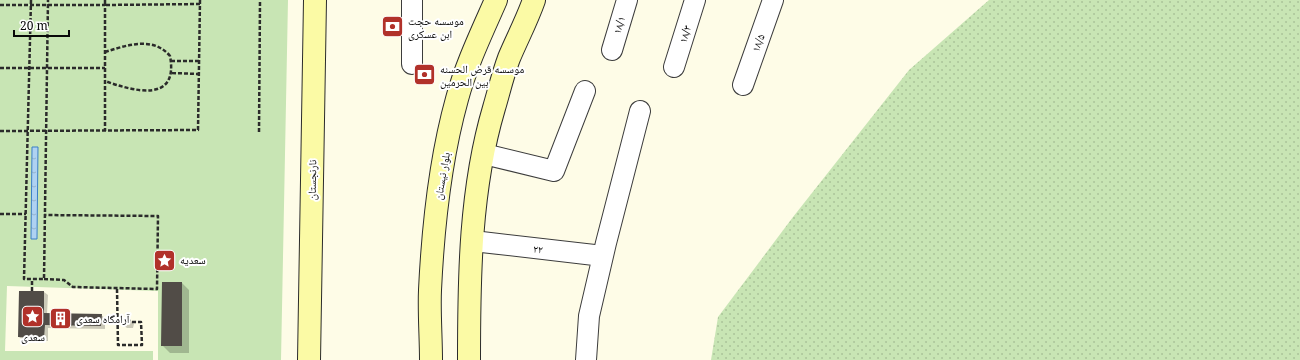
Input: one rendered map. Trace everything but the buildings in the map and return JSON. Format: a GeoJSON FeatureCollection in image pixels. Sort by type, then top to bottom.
{"type":"FeatureCollection","features":[{"type":"Feature","properties":{"kind":"main road","name":"نارنجستان"},"geometry":{"type":"LineString","coordinates":[[309,360],[315,0]]}},
{"type":"Feature","properties":{"kind":"main road","name":"بلوار نیستان"},"geometry":{"type":"LineString","coordinates":[[431,360],[430,284],[436,208],[447,145],[457,98],[475,47],[496,0]]}},
{"type":"Feature","properties":{"kind":"main road"},"geometry":{"type":"LineString","coordinates":[[469,360],[469,294],[474,217],[484,154],[493,110],[508,60],[534,0]]}},
{"type":"Feature","properties":{"kind":"street"},"geometry":{"type":"LineString","coordinates":[[412,0],[412,64]]}},
{"type":"Feature","properties":{"kind":"street","name":"۱۸/۱"},"geometry":{"type":"LineString","coordinates":[[612,50],[627,0]]}},
{"type":"Feature","properties":{"kind":"street","name":"۱۸/۳"},"geometry":{"type":"LineString","coordinates":[[674,67],[695,0]]}},
{"type":"Feature","properties":{"kind":"street","name":"۱۸/۵"},"geometry":{"type":"LineString","coordinates":[[743,85],[773,0]]}},
{"type":"Feature","properties":{"kind":"street"},"geometry":{"type":"LineString","coordinates":[[484,154],[554,171],[585,91]]}},
{"type":"Feature","properties":{"kind":"street"},"geometry":{"type":"LineString","coordinates":[[586,360],[589,316],[640,112]]}},
{"type":"Feature","properties":{"kind":"street","name":"۲۲"},"geometry":{"type":"LineString","coordinates":[[473,241],[603,256]]}},
{"type":"Feature","properties":{"kind":"path"},"geometry":{"type":"LineString","coordinates":[[31,0],[24,279],[64,280],[73,287],[157,289],[158,216],[44,215]]}},
{"type":"Feature","properties":{"kind":"path"},"geometry":{"type":"LineString","coordinates":[[44,280],[48,0]]}},
{"type":"Feature","properties":{"kind":"path"},"geometry":{"type":"LineString","coordinates":[[105,0],[105,131]]}},
{"type":"Feature","properties":{"kind":"path"},"geometry":{"type":"LineString","coordinates":[[0,131],[198,130],[200,0]]}},
{"type":"Feature","properties":{"kind":"path"},"geometry":{"type":"LineString","coordinates":[[259,132],[260,0]]}},
{"type":"Feature","properties":{"kind":"path"},"geometry":{"type":"LineString","coordinates":[[0,4],[200,4]]}},
{"type":"Feature","properties":{"kind":"path"},"geometry":{"type":"LineString","coordinates":[[105,52],[139,43],[157,46],[167,52],[170,56],[172,73],[170,80],[163,87],[152,91],[134,90],[105,81]]}},
{"type":"Feature","properties":{"kind":"path"},"geometry":{"type":"LineString","coordinates":[[171,61],[199,61]]}},
{"type":"Feature","properties":{"kind":"path"},"geometry":{"type":"LineString","coordinates":[[0,68],[105,68]]}},
{"type":"Feature","properties":{"kind":"path"},"geometry":{"type":"LineString","coordinates":[[172,73],[199,74]]}},
{"type":"Feature","properties":{"kind":"path"},"geometry":{"type":"LineString","coordinates":[[0,214],[26,214]]}},
{"type":"Feature","properties":{"kind":"path"},"geometry":{"type":"LineString","coordinates":[[32,280],[32,291]]}},
{"type":"Feature","properties":{"kind":"path"},"geometry":{"type":"LineString","coordinates":[[117,289],[118,345],[142,345],[141,322],[131,322]]}},
{"type":"Feature","properties":{"kind":"green space"},"geometry":{"type":"Polygon","coordinates":[[[0,0],[288,0],[281,360],[158,360],[158,291],[7,286],[5,351],[153,351],[153,360],[0,360],[0,0]]]}},
{"type":"Feature","properties":{"kind":"green space"},"geometry":{"type":"Polygon","coordinates":[[[989,0],[1300,0],[1300,360],[711,360],[718,317],[793,217],[909,70],[989,0]]]}},
{"type":"Feature","properties":{"kind":"water"},"geometry":{"type":"Polygon","coordinates":[[[32,147],[38,147],[37,239],[31,239],[32,147]]]}},
{"type":"Feature","properties":{"kind":"place","name":"موسسه حجت ابن عسکری"},"geometry":{"type":"Point","coordinates":[393,27]}},
{"type":"Feature","properties":{"kind":"place","name":"موسسه قرض الحسنه بین الحرمین"},"geometry":{"type":"Point","coordinates":[424,75]}},
{"type":"Feature","properties":{"kind":"place","name":"سعدیه"},"geometry":{"type":"Point","coordinates":[165,260]}},
{"type":"Feature","properties":{"kind":"place","name":"سعدی"},"geometry":{"type":"Point","coordinates":[33,317]}},
{"type":"Feature","properties":{"kind":"place","name":"آرامگاه سعدی"},"geometry":{"type":"Point","coordinates":[60,319]}}]}
